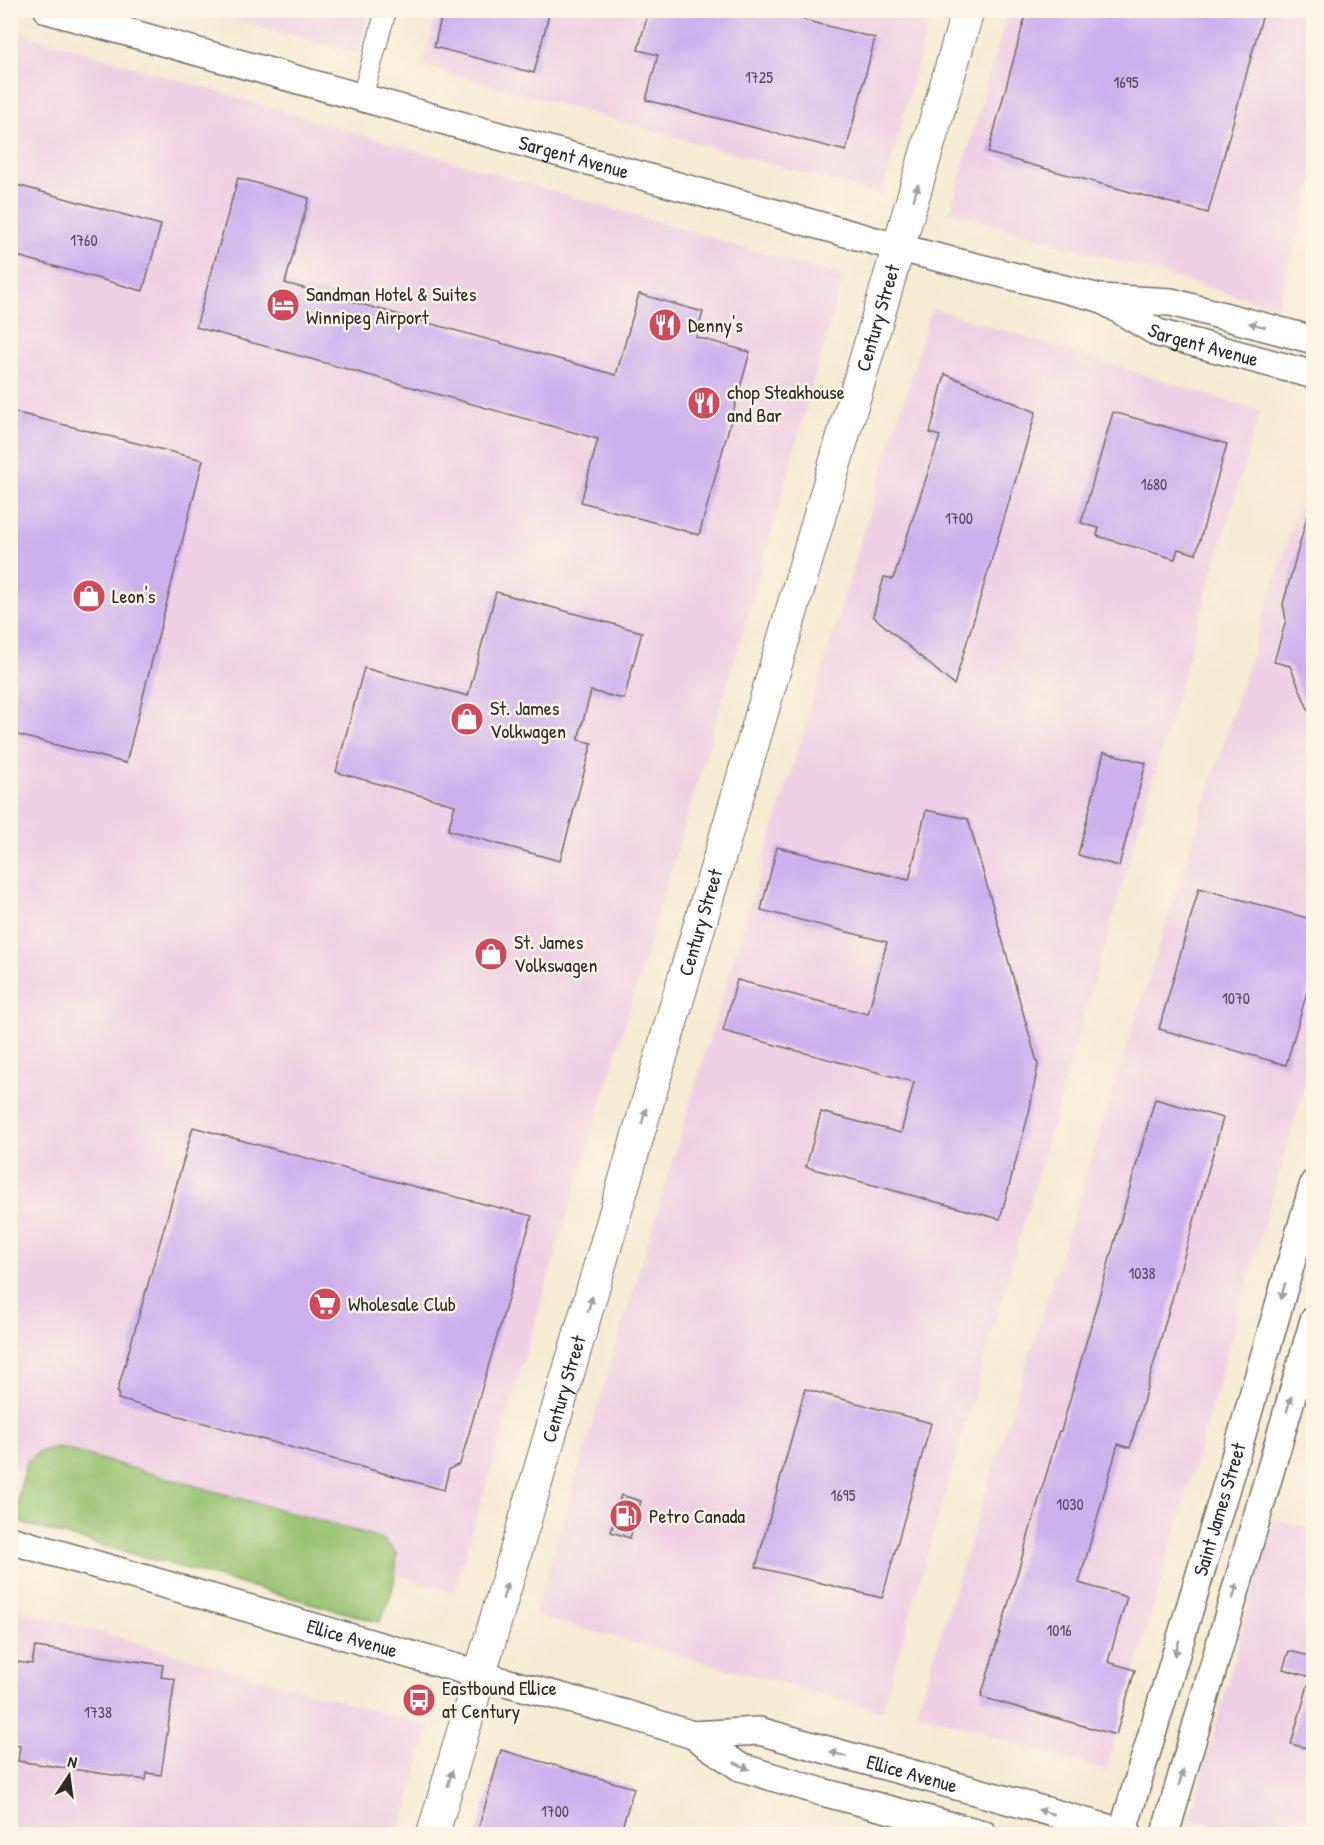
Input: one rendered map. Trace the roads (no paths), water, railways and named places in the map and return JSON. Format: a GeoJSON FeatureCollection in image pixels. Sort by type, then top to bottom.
{"type":"FeatureCollection","features":[{"type":"Feature","properties":{"kind":"main road","name":"Sargent Avenue"},"geometry":{"type":"LineString","coordinates":[[48,10],[900,248],[1100,298],[1171,302],[1314,340]]}},
{"type":"Feature","properties":{"kind":"main road","name":"Century Street"},"geometry":{"type":"LineString","coordinates":[[433,1834],[968,10]]}},
{"type":"Feature","properties":{"kind":"main road","name":"Sargent Avenue"},"geometry":{"type":"LineString","coordinates":[[1100,298],[1158,333],[1314,375]]}},
{"type":"Feature","properties":{"kind":"main road","name":"Saint James Street"},"geometry":{"type":"LineString","coordinates":[[1125,1834],[1314,1183]]}},
{"type":"Feature","properties":{"kind":"main road","name":"Saint James Street"},"geometry":{"type":"LineString","coordinates":[[1165,1834],[1314,1320]]}},
{"type":"Feature","properties":{"kind":"main road","name":"Ellice Avenue"},"geometry":{"type":"LineString","coordinates":[[10,1540],[480,1675],[626,1714],[693,1735],[740,1767],[822,1792],[983,1834]]}},
{"type":"Feature","properties":{"kind":"main road","name":"Ellice Avenue"},"geometry":{"type":"LineString","coordinates":[[693,1735],[759,1731],[1125,1834]]}},
{"type":"Feature","properties":{"kind":"street"},"geometry":{"type":"LineString","coordinates":[[362,98],[386,10]]}},
{"type":"Feature","properties":{"kind":"place","name":"Sandman Hotel & Suites Winnipeg Airport"},"geometry":{"type":"Point","coordinates":[283,305]}},
{"type":"Feature","properties":{"kind":"place","name":"Denny's"},"geometry":{"type":"Point","coordinates":[665,325]}},
{"type":"Feature","properties":{"kind":"place","name":"chop Steakhouse and Bar"},"geometry":{"type":"Point","coordinates":[704,403]}},
{"type":"Feature","properties":{"kind":"place","name":"Leon's"},"geometry":{"type":"Point","coordinates":[89,596]}},
{"type":"Feature","properties":{"kind":"place","name":"St. James Volkwagen"},"geometry":{"type":"Point","coordinates":[467,719]}},
{"type":"Feature","properties":{"kind":"place","name":"St. James Volkswagen"},"geometry":{"type":"Point","coordinates":[491,954]}},
{"type":"Feature","properties":{"kind":"place","name":"Wholesale Club"},"geometry":{"type":"Point","coordinates":[325,1304]}},
{"type":"Feature","properties":{"kind":"place","name":"Petro Canada"},"geometry":{"type":"Point","coordinates":[626,1516]}},
{"type":"Feature","properties":{"kind":"place","name":"Eastbound Ellice at Century"},"geometry":{"type":"Point","coordinates":[419,1700]}}]}
